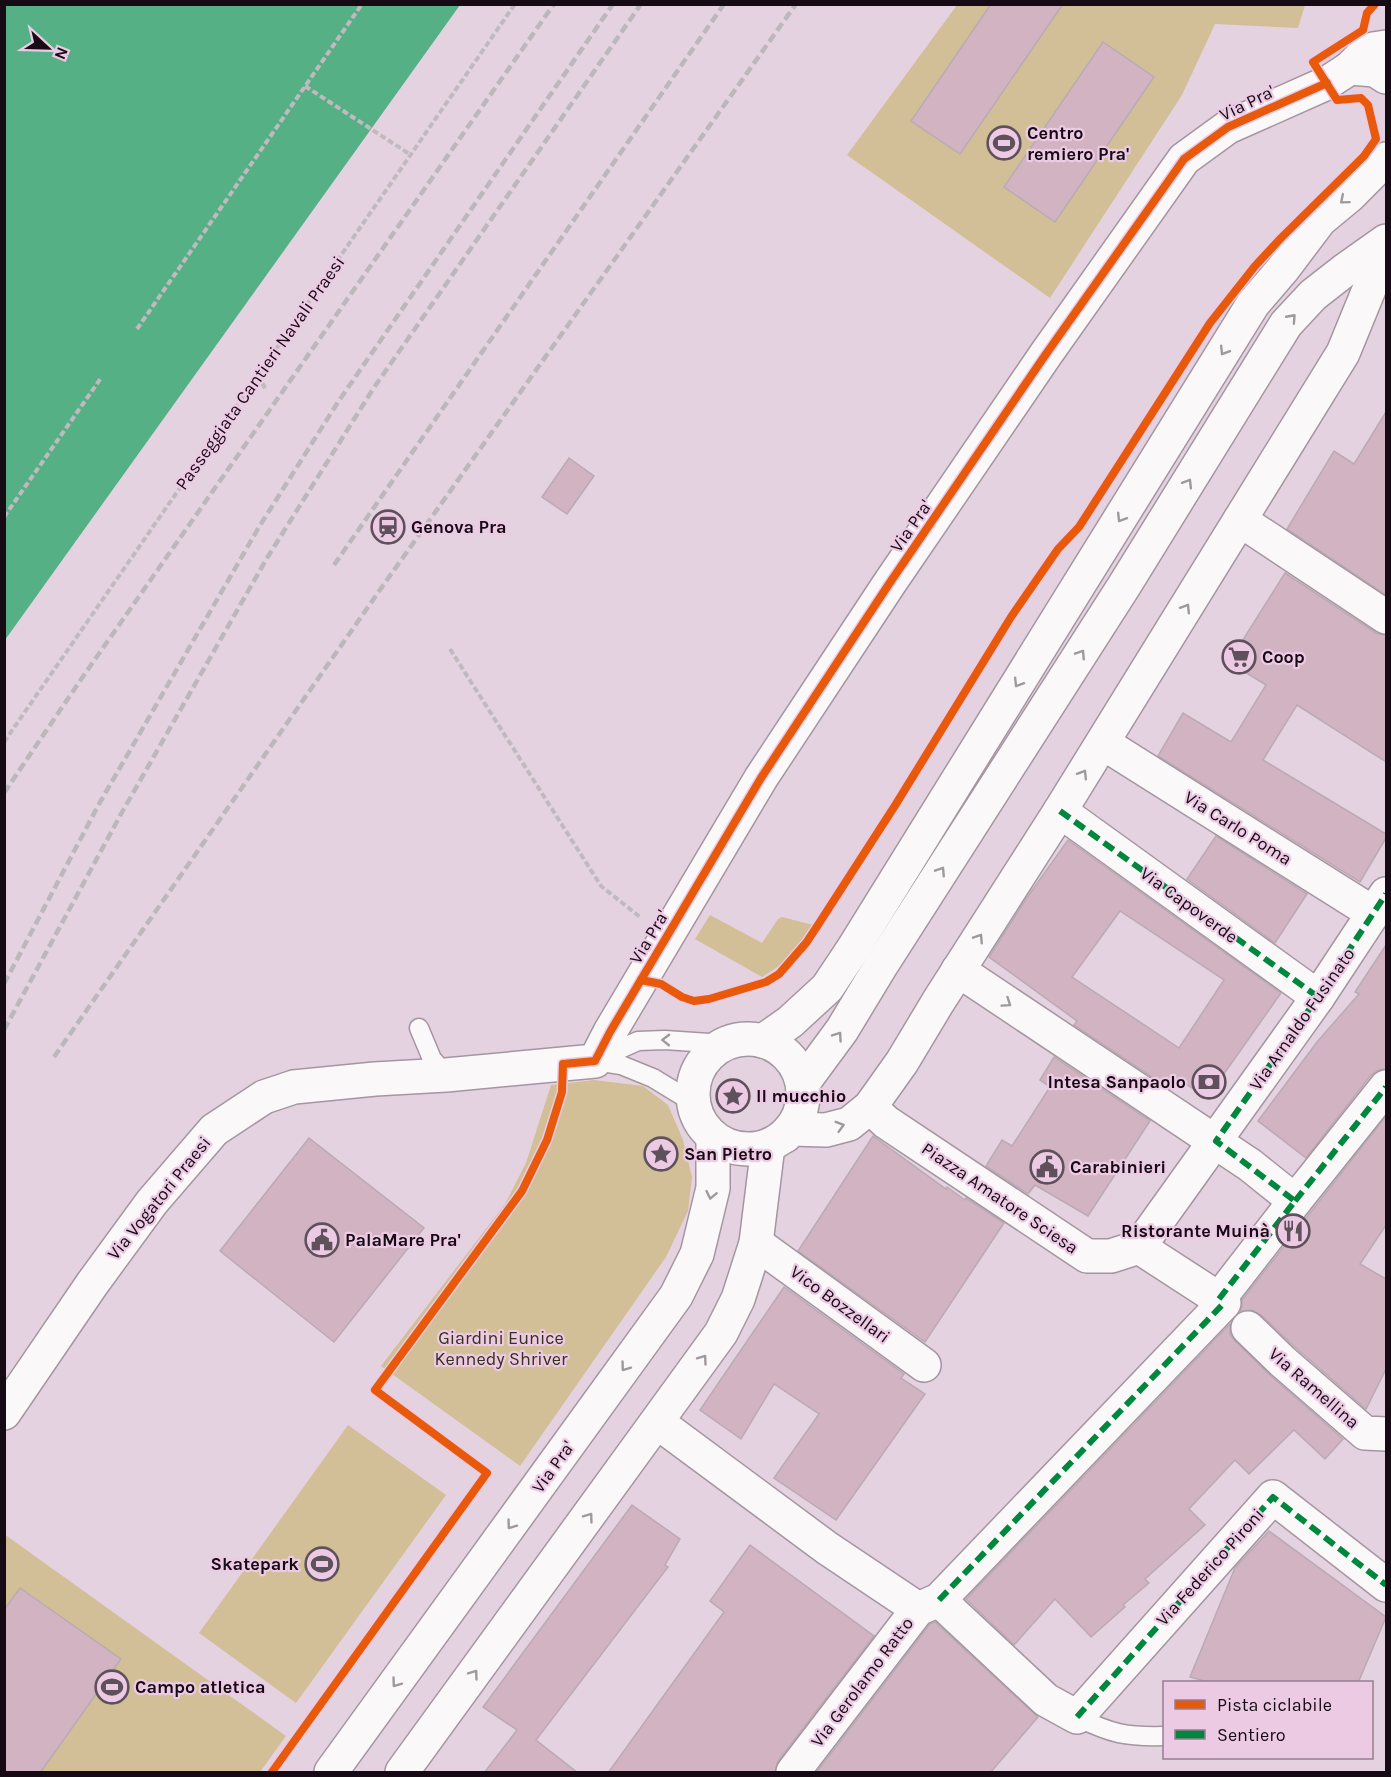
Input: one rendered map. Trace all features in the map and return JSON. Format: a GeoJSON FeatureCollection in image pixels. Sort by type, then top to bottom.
{"type":"FeatureCollection","features":[{"type":"Feature","properties":{"kind":"street","name":"Via Pra'"},"geometry":{"type":"LineString","coordinates":[[595,1061],[767,769],[889,584],[1046,354],[1184,159],[1228,127],[1327,83],[1373,49],[1386,47]]}},
{"type":"Feature","properties":{"kind":"street"},"geometry":{"type":"LineString","coordinates":[[1350,68],[1375,70],[1386,77]]}},
{"type":"Feature","properties":{"kind":"street"},"geometry":{"type":"LineString","coordinates":[[763,1041],[790,1022],[827,988],[853,949],[1252,304],[1283,269],[1320,220],[1349,196],[1386,159]]}},
{"type":"Feature","properties":{"kind":"street"},"geometry":{"type":"LineString","coordinates":[[803,1083],[842,1030],[1124,586],[1286,324],[1313,295],[1386,241]]}},
{"type":"Feature","properties":{"kind":"street"},"geometry":{"type":"LineString","coordinates":[[402,1773],[721,1333],[738,1299],[756,1243],[776,1141],[794,1125],[801,1112],[803,1083],[789,1056],[763,1041],[736,1040],[724,1044],[703,1063],[696,1075],[693,1089],[698,1116],[713,1137],[739,1149],[753,1149],[776,1141],[791,1129],[826,1130],[849,1124],[870,1107],[902,1062],[1103,743],[1343,353],[1386,248]]}},
{"type":"Feature","properties":{"kind":"street"},"geometry":{"type":"LineString","coordinates":[[1240,520],[1386,617]]}},
{"type":"Feature","properties":{"kind":"street","name":"Via Carlo Poma"},"geometry":{"type":"LineString","coordinates":[[1103,743],[1380,904]]}},
{"type":"Feature","properties":{"kind":"street","name":"Via Capoverde"},"geometry":{"type":"LineString","coordinates":[[1060,811],[1318,997]]}},
{"type":"Feature","properties":{"kind":"street","name":"Via Arnaldo Fusinato"},"geometry":{"type":"LineString","coordinates":[[1203,1134],[1318,997],[1380,904]]}},
{"type":"Feature","properties":{"kind":"street"},"geometry":{"type":"LineString","coordinates":[[958,970],[1250,1165],[1295,1201]]}},
{"type":"Feature","properties":{"kind":"street","name":"Via Vogatori Praesi"},"geometry":{"type":"LineString","coordinates":[[4,1413],[92,1284],[152,1202],[214,1130],[264,1097],[294,1087],[595,1061]]}},
{"type":"Feature","properties":{"kind":"street"},"geometry":{"type":"LineString","coordinates":[[1203,1134],[1139,1247],[1221,1301],[1295,1201],[1386,1087]]}},
{"type":"Feature","properties":{"kind":"street","name":"Piazza Amatore Sciesa"},"geometry":{"type":"LineString","coordinates":[[870,1107],[886,1122],[1087,1256],[1111,1256],[1139,1247]]}},
{"type":"Feature","properties":{"kind":"street","name":"Via Pra'"},"geometry":{"type":"LineString","coordinates":[[331,1773],[676,1296],[697,1254],[713,1188],[713,1137]]}},
{"type":"Feature","properties":{"kind":"street","name":"Vico Bozzellari"},"geometry":{"type":"LineString","coordinates":[[756,1243],[924,1365]]}},
{"type":"Feature","properties":{"kind":"street","name":"Via Gerolamo Ratto"},"geometry":{"type":"LineString","coordinates":[[793,1773],[928,1605],[1221,1301]]}},
{"type":"Feature","properties":{"kind":"street","name":"Via Ramellina"},"geometry":{"type":"LineString","coordinates":[[1248,1328],[1365,1434],[1386,1434]]}},
{"type":"Feature","properties":{"kind":"street"},"geometry":{"type":"LineString","coordinates":[[657,1422],[827,1548],[928,1605],[1046,1700],[1077,1717]]}},
{"type":"Feature","properties":{"kind":"street","name":"Via Federico Pironi"},"geometry":{"type":"LineString","coordinates":[[1077,1717],[1273,1497],[1386,1585]]}},
{"type":"Feature","properties":{"kind":"lane"},"geometry":{"type":"LineString","coordinates":[[419,1028],[432,1059],[446,1075]]}},
{"type":"Feature","properties":{"kind":"lane"},"geometry":{"type":"LineString","coordinates":[[595,1061],[638,1041],[665,1040],[724,1044]]}},
{"type":"Feature","properties":{"kind":"lane"},"geometry":{"type":"LineString","coordinates":[[595,1061],[621,1065],[654,1078],[694,1103]]}},
{"type":"Feature","properties":{"kind":"lane"},"geometry":{"type":"LineString","coordinates":[[1077,1717],[1103,1730],[1120,1734],[1163,1736]]}},
{"type":"Feature","properties":{"kind":"path"},"geometry":{"type":"LineString","coordinates":[[137,328],[362,4]]}},
{"type":"Feature","properties":{"kind":"path"},"geometry":{"type":"LineString","coordinates":[[305,86],[411,155]]}},
{"type":"Feature","properties":{"kind":"path"},"geometry":{"type":"LineString","coordinates":[[258,375],[266,390]]}},
{"type":"Feature","properties":{"kind":"path"},"geometry":{"type":"LineString","coordinates":[[4,517],[101,378]]}},
{"type":"Feature","properties":{"kind":"path"},"geometry":{"type":"LineString","coordinates":[[450,649],[602,886],[647,923],[668,936]]}},
{"type":"Feature","properties":{"kind":"green space","name":"Centro remiero Pra'"},"geometry":{"type":"Polygon","coordinates":[[[957,5],[1305,5],[1298,28],[1215,24],[1182,95],[1050,298],[847,155],[957,5]]]}},
{"type":"Feature","properties":{"kind":"green space"},"geometry":{"type":"Polygon","coordinates":[[[710,915],[762,943],[778,919],[782,917],[813,925],[779,966],[762,977],[695,939],[710,915]]]}},
{"type":"Feature","properties":{"kind":"green space","name":"Giardini Eunice Kennedy Shriver"},"geometry":{"type":"Polygon","coordinates":[[[594,1080],[643,1086],[668,1105],[683,1140],[692,1177],[688,1211],[666,1257],[520,1466],[381,1366],[505,1204],[526,1163],[551,1085],[594,1080]]]}},
{"type":"Feature","properties":{"kind":"green space","name":"Skatepark"},"geometry":{"type":"Polygon","coordinates":[[[348,1425],[446,1495],[296,1703],[199,1633],[348,1425]]]}},
{"type":"Feature","properties":{"kind":"green space","name":"Campo atletica"},"geometry":{"type":"Polygon","coordinates":[[[4,1534],[286,1736],[260,1772],[5,1772],[4,1534]]]}},
{"type":"Feature","properties":{"kind":"shaded area"},"geometry":{"type":"Polygon","coordinates":[[[4,5],[460,5],[5,640],[4,5]]]}},
{"type":"Feature","properties":{"kind":"building"},"geometry":{"type":"Polygon","coordinates":[[[991,4],[1063,4],[960,154],[911,121],[991,4]]]}},
{"type":"Feature","properties":{"kind":"building"},"geometry":{"type":"Polygon","coordinates":[[[1103,42],[1154,77],[1055,222],[1004,187],[1103,42]]]}},
{"type":"Feature","properties":{"kind":"building"},"geometry":{"type":"Polygon","coordinates":[[[1386,412],[1386,595],[1287,529],[1334,451],[1354,464],[1386,412]]]}},
{"type":"Feature","properties":{"kind":"building"},"geometry":{"type":"Polygon","coordinates":[[[569,458],[594,476],[567,514],[542,497],[569,458]]]}},
{"type":"Feature","properties":{"kind":"building"},"geometry":{"type":"Polygon","coordinates":[[[1285,573],[1376,633],[1386,635],[1386,762],[1297,705],[1263,760],[1386,834],[1386,838],[1360,882],[1158,756],[1183,713],[1231,742],[1266,685],[1229,662],[1285,573]]]}},
{"type":"Feature","properties":{"kind":"building"},"geometry":{"type":"Polygon","coordinates":[[[1216,836],[1307,894],[1275,943],[1187,879],[1216,836]]]}},
{"type":"Feature","properties":{"kind":"building"},"geometry":{"type":"Polygon","coordinates":[[[1068,840],[1281,993],[1207,1098],[1177,1078],[1170,1089],[1074,1025],[1077,1021],[989,957],[1068,840]],[[1120,911],[1072,977],[1179,1048],[1224,980],[1120,911]]]}},
{"type":"Feature","properties":{"kind":"building"},"geometry":{"type":"Polygon","coordinates":[[[1386,945],[1386,1069],[1371,1075],[1306,1158],[1258,1121],[1317,1042],[1359,994],[1355,992],[1386,945]]]}},
{"type":"Feature","properties":{"kind":"building"},"geometry":{"type":"Polygon","coordinates":[[[1054,1057],[1150,1121],[1088,1216],[1035,1185],[1028,1194],[986,1166],[1002,1140],[1012,1146],[1050,1087],[1040,1080],[1054,1057]]]}},
{"type":"Feature","properties":{"kind":"building"},"geometry":{"type":"Polygon","coordinates":[[[1386,1116],[1386,1225],[1360,1264],[1386,1279],[1386,1369],[1366,1409],[1261,1315],[1252,1310],[1240,1312],[1242,1300],[1386,1116]]]}},
{"type":"Feature","properties":{"kind":"building"},"geometry":{"type":"Polygon","coordinates":[[[873,1136],[946,1189],[947,1187],[965,1200],[966,1198],[1004,1223],[925,1342],[798,1251],[873,1136]]]}},
{"type":"Feature","properties":{"kind":"building","name":"PalaMare Pra'"},"geometry":{"type":"Polygon","coordinates":[[[309,1138],[424,1228],[334,1342],[220,1251],[309,1138]]]}},
{"type":"Feature","properties":{"kind":"building"},"geometry":{"type":"Polygon","coordinates":[[[784,1287],[904,1374],[901,1378],[925,1394],[836,1520],[774,1478],[819,1414],[774,1384],[741,1439],[700,1410],[784,1287]]]}},
{"type":"Feature","properties":{"kind":"building"},"geometry":{"type":"Polygon","coordinates":[[[1230,1324],[1230,1334],[1235,1341],[1343,1439],[1325,1459],[1294,1430],[1249,1474],[1235,1460],[1189,1509],[1205,1525],[1145,1579],[1149,1583],[1091,1637],[1055,1599],[1014,1645],[966,1599],[1230,1324]]]}},
{"type":"Feature","properties":{"kind":"building"},"geometry":{"type":"Polygon","coordinates":[[[632,1505],[680,1539],[665,1565],[668,1567],[536,1740],[578,1773],[484,1773],[517,1730],[483,1707],[632,1505]]]}},
{"type":"Feature","properties":{"kind":"building"},"geometry":{"type":"Polygon","coordinates":[[[1269,1531],[1386,1617],[1359,1681],[1205,1681],[1190,1677],[1235,1568],[1269,1531]]]}},
{"type":"Feature","properties":{"kind":"building"},"geometry":{"type":"Polygon","coordinates":[[[750,1545],[874,1636],[778,1761],[775,1773],[608,1773],[724,1612],[710,1601],[750,1545]]]}},
{"type":"Feature","properties":{"kind":"building"},"geometry":{"type":"Polygon","coordinates":[[[20,1588],[121,1659],[40,1773],[4,1773],[4,1610],[20,1588]]]}},
{"type":"Feature","properties":{"kind":"building"},"geometry":{"type":"Polygon","coordinates":[[[935,1622],[1038,1717],[990,1773],[816,1773],[930,1624],[935,1622]]]}},
{"type":"Feature","properties":{"kind":"railway"},"geometry":{"type":"LineString","coordinates":[[4,793],[84,675],[554,4]]}},
{"type":"Feature","properties":{"kind":"railway"},"geometry":{"type":"LineString","coordinates":[[4,984],[99,804],[259,527],[338,402],[613,4]]}},
{"type":"Feature","properties":{"kind":"railway"},"geometry":{"type":"LineString","coordinates":[[4,1030],[121,814],[267,558],[373,389],[641,4]]}},
{"type":"Feature","properties":{"kind":"railway"},"geometry":{"type":"LineString","coordinates":[[334,565],[724,4]]}},
{"type":"Feature","properties":{"kind":"railway"},"geometry":{"type":"LineString","coordinates":[[54,1057],[382,587],[796,4]]}},
{"type":"Feature","properties":{"kind":"marked path"},"geometry":{"type":"LineString","coordinates":[[1060,811],[1318,997]]}},
{"type":"Feature","properties":{"kind":"marked path"},"geometry":{"type":"LineString","coordinates":[[1219,1299],[1295,1201],[1216,1141],[1318,997],[1386,894]]}},
{"type":"Feature","properties":{"kind":"marked path"},"geometry":{"type":"LineString","coordinates":[[1295,1201],[1386,1087]]}},
{"type":"Feature","properties":{"kind":"marked path"},"geometry":{"type":"LineString","coordinates":[[939,1600],[1224,1303]]}},
{"type":"Feature","properties":{"kind":"marked path"},"geometry":{"type":"LineString","coordinates":[[1077,1717],[1273,1497],[1386,1585]]}},
{"type":"Feature","properties":{"kind":"cycle path"},"geometry":{"type":"LineString","coordinates":[[641,980],[661,984],[682,997],[694,1001],[709,999],[766,982],[779,974],[806,943],[896,804],[1011,617],[1058,549],[1079,527],[1210,323],[1255,266],[1364,156],[1376,139],[1368,105],[1361,98],[1337,100],[1313,62],[1363,30],[1367,13],[1375,4]]}},
{"type":"Feature","properties":{"kind":"cycle path"},"geometry":{"type":"LineString","coordinates":[[272,1772],[487,1473],[375,1390],[522,1191],[547,1140],[562,1092],[563,1064],[595,1061],[761,778],[889,584],[1046,354],[1184,159],[1228,127],[1327,83]]}},
{"type":"Feature","properties":{"kind":"place","name":"Centro remiero Pra'"},"geometry":{"type":"Point","coordinates":[1004,143]}},
{"type":"Feature","properties":{"kind":"place","name":"Genova Pra"},"geometry":{"type":"Point","coordinates":[388,527]}},
{"type":"Feature","properties":{"kind":"place","name":"Coop"},"geometry":{"type":"Point","coordinates":[1239,657]}},
{"type":"Feature","properties":{"kind":"place","name":"Intesa Sanpaolo"},"geometry":{"type":"Point","coordinates":[1209,1082]}},
{"type":"Feature","properties":{"kind":"place","name":"Il mucchio"},"geometry":{"type":"Point","coordinates":[733,1096]}},
{"type":"Feature","properties":{"kind":"place","name":"San Pietro"},"geometry":{"type":"Point","coordinates":[661,1154]}},
{"type":"Feature","properties":{"kind":"place","name":"Carabinieri"},"geometry":{"type":"Point","coordinates":[1047,1167]}},
{"type":"Feature","properties":{"kind":"place","name":"Ristorante Muinà"},"geometry":{"type":"Point","coordinates":[1293,1231]}},
{"type":"Feature","properties":{"kind":"place","name":"PalaMare Pra'"},"geometry":{"type":"Point","coordinates":[322,1240]}},
{"type":"Feature","properties":{"kind":"place","name":"Skatepark"},"geometry":{"type":"Point","coordinates":[322,1564]}},
{"type":"Feature","properties":{"kind":"place","name":"Campo atletica"},"geometry":{"type":"Point","coordinates":[112,1687]}}]}
